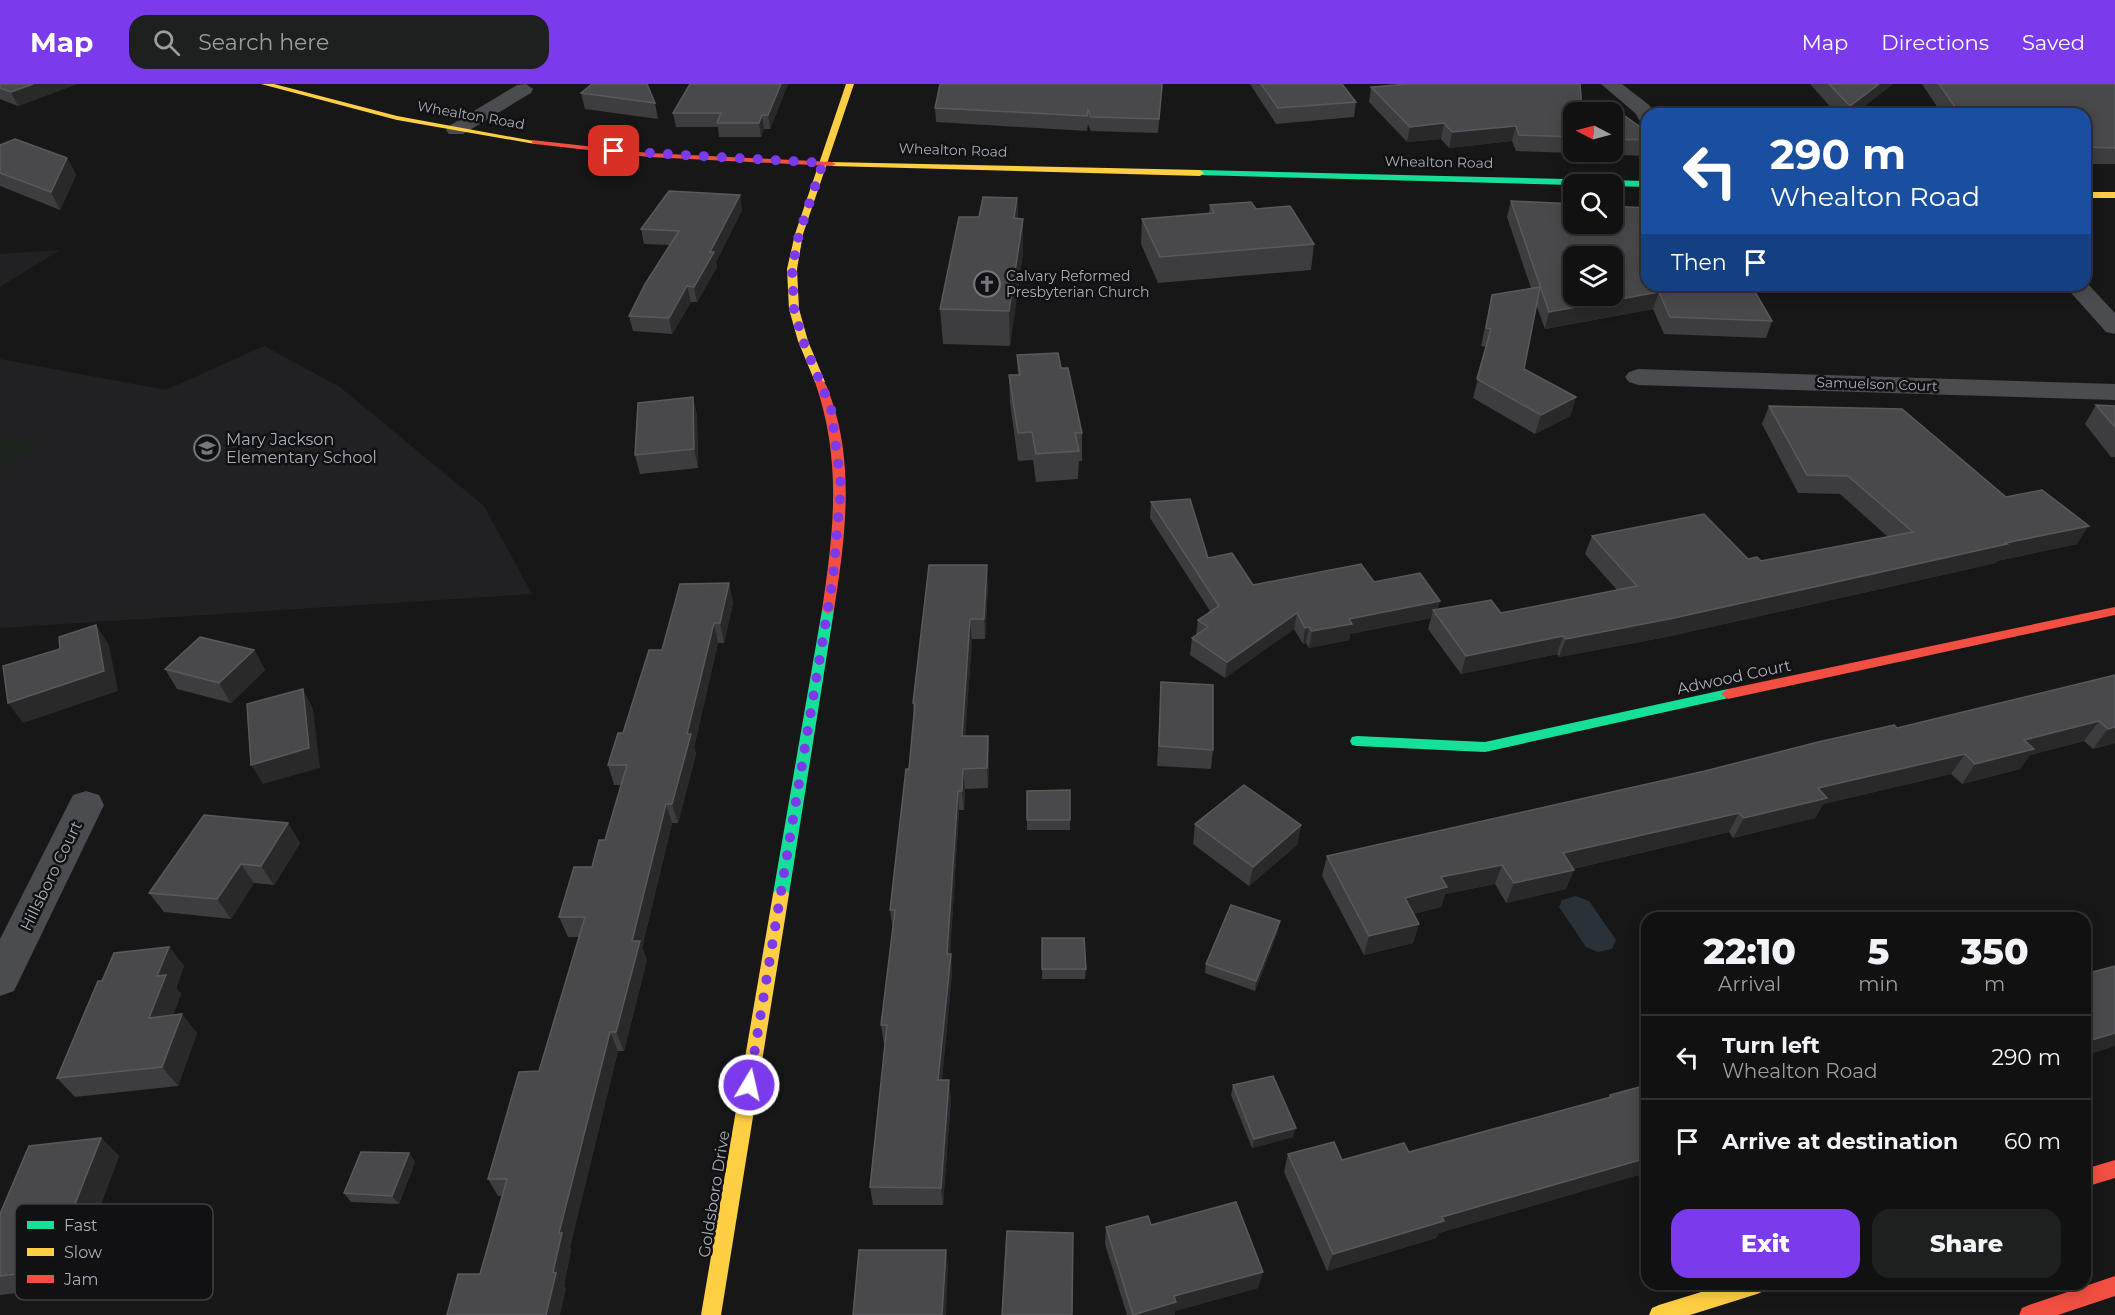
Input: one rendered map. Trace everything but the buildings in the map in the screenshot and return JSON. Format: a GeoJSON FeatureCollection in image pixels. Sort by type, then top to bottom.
{"type":"FeatureCollection","features":[{"type":"Feature","properties":{"kind":"street","name":"Whealton Road"},"geometry":{"type":"LineString","coordinates":[[265,84],[365,111],[456,130],[593,149],[677,156],[823,163],[1641,184]]}},
{"type":"Feature","properties":{"kind":"street","name":"Goldsboro Drive"},"geometry":{"type":"LineString","coordinates":[[711,1315],[833,578],[841,486],[833,419],[831,408],[803,341],[794,309],[792,269],[799,234],[850,84]]}},
{"type":"Feature","properties":{"kind":"street"},"geometry":{"type":"LineString","coordinates":[[1610,84],[1641,109]]}},
{"type":"Feature","properties":{"kind":"street"},"geometry":{"type":"LineString","coordinates":[[456,130],[524,89]]}},
{"type":"Feature","properties":{"kind":"street"},"geometry":{"type":"LineString","coordinates":[[2091,195],[2115,195]]}},
{"type":"Feature","properties":{"kind":"street"},"geometry":{"type":"LineString","coordinates":[[2082,291],[2115,327]]}},
{"type":"Feature","properties":{"kind":"street","name":"Samuelson Court"},"geometry":{"type":"LineString","coordinates":[[1638,377],[2115,392]]}},
{"type":"Feature","properties":{"kind":"street","name":"Adwood Court"},"geometry":{"type":"LineString","coordinates":[[1357,741],[1485,747],[2115,611]]}},
{"type":"Feature","properties":{"kind":"street","name":"Hillsboro Court"},"geometry":{"type":"LineString","coordinates":[[0,980],[86,805]]}},
{"type":"Feature","properties":{"kind":"street"},"geometry":{"type":"LineString","coordinates":[[2091,1176],[2115,1169]]}},
{"type":"Feature","properties":{"kind":"street"},"geometry":{"type":"LineString","coordinates":[[2029,1315],[2115,1286]]}},
{"type":"Feature","properties":{"kind":"street"},"geometry":{"type":"LineString","coordinates":[[1659,1315],[1714,1307],[1745,1290]]}},
{"type":"Feature","properties":{"kind":"shaded area"},"geometry":{"type":"Polygon","coordinates":[[[60,250],[0,287],[0,254],[60,250]]]}},
{"type":"Feature","properties":{"kind":"shaded area","name":"Mary Jackson Elementary School"},"geometry":{"type":"Polygon","coordinates":[[[264,346],[340,387],[484,506],[532,594],[0,628],[0,359],[166,390],[264,346]]]}},
{"type":"Feature","properties":{"kind":"shaded area"},"geometry":{"type":"Polygon","coordinates":[[[0,435],[40,443],[0,471],[0,435]]]}},
{"type":"Feature","properties":{"kind":"shaded area"},"geometry":{"type":"Polygon","coordinates":[[[1576,896],[1589,901],[1616,940],[1612,949],[1598,952],[1586,947],[1559,907],[1562,900],[1576,896]]]}},
{"type":"Feature","properties":{"kind":"traffic: fast"},"geometry":{"type":"LineString","coordinates":[[1200,173],[1641,184]]}},
{"type":"Feature","properties":{"kind":"traffic: fast"},"geometry":{"type":"LineString","coordinates":[[781,894],[828,610]]}},
{"type":"Feature","properties":{"kind":"traffic: fast"},"geometry":{"type":"LineString","coordinates":[[1357,741],[1485,747],[1728,694]]}},
{"type":"Feature","properties":{"kind":"traffic: slow"},"geometry":{"type":"LineString","coordinates":[[265,84],[397,118],[535,142]]}},
{"type":"Feature","properties":{"kind":"traffic: slow"},"geometry":{"type":"LineString","coordinates":[[820,382],[803,341],[794,309],[792,269],[799,234],[850,84]]}},
{"type":"Feature","properties":{"kind":"traffic: slow"},"geometry":{"type":"LineString","coordinates":[[832,164],[1200,173]]}},
{"type":"Feature","properties":{"kind":"traffic: slow"},"geometry":{"type":"LineString","coordinates":[[2091,195],[2115,195]]}},
{"type":"Feature","properties":{"kind":"traffic: slow"},"geometry":{"type":"LineString","coordinates":[[711,1315],[781,894]]}},
{"type":"Feature","properties":{"kind":"traffic: slow"},"geometry":{"type":"LineString","coordinates":[[1659,1315],[1738,1290]]}},
{"type":"Feature","properties":{"kind":"traffic: jam"},"geometry":{"type":"LineString","coordinates":[[535,142],[649,155],[832,164]]}},
{"type":"Feature","properties":{"kind":"traffic: jam"},"geometry":{"type":"LineString","coordinates":[[820,382],[836,437],[840,494],[839,524],[828,610]]}},
{"type":"Feature","properties":{"kind":"traffic: jam"},"geometry":{"type":"LineString","coordinates":[[1728,694],[2115,611]]}},
{"type":"Feature","properties":{"kind":"traffic: jam"},"geometry":{"type":"LineString","coordinates":[[2091,1176],[2115,1169]]}},
{"type":"Feature","properties":{"kind":"traffic: jam"},"geometry":{"type":"LineString","coordinates":[[2029,1315],[2115,1286]]}},
{"type":"Feature","properties":{"kind":"place","name":"Calvary Reformed Presbyterian Church"},"geometry":{"type":"Point","coordinates":[987,284]}},
{"type":"Feature","properties":{"kind":"place","name":"Mary Jackson Elementary School"},"geometry":{"type":"Point","coordinates":[207,448]}},
{"type":"Feature","properties":{"kind":"route"},"geometry":{"type":"LineString","coordinates":[[614,151],[823,163],[799,234],[792,269],[794,309],[803,341],[831,408],[841,486],[833,578],[749,1085]]}}]}
